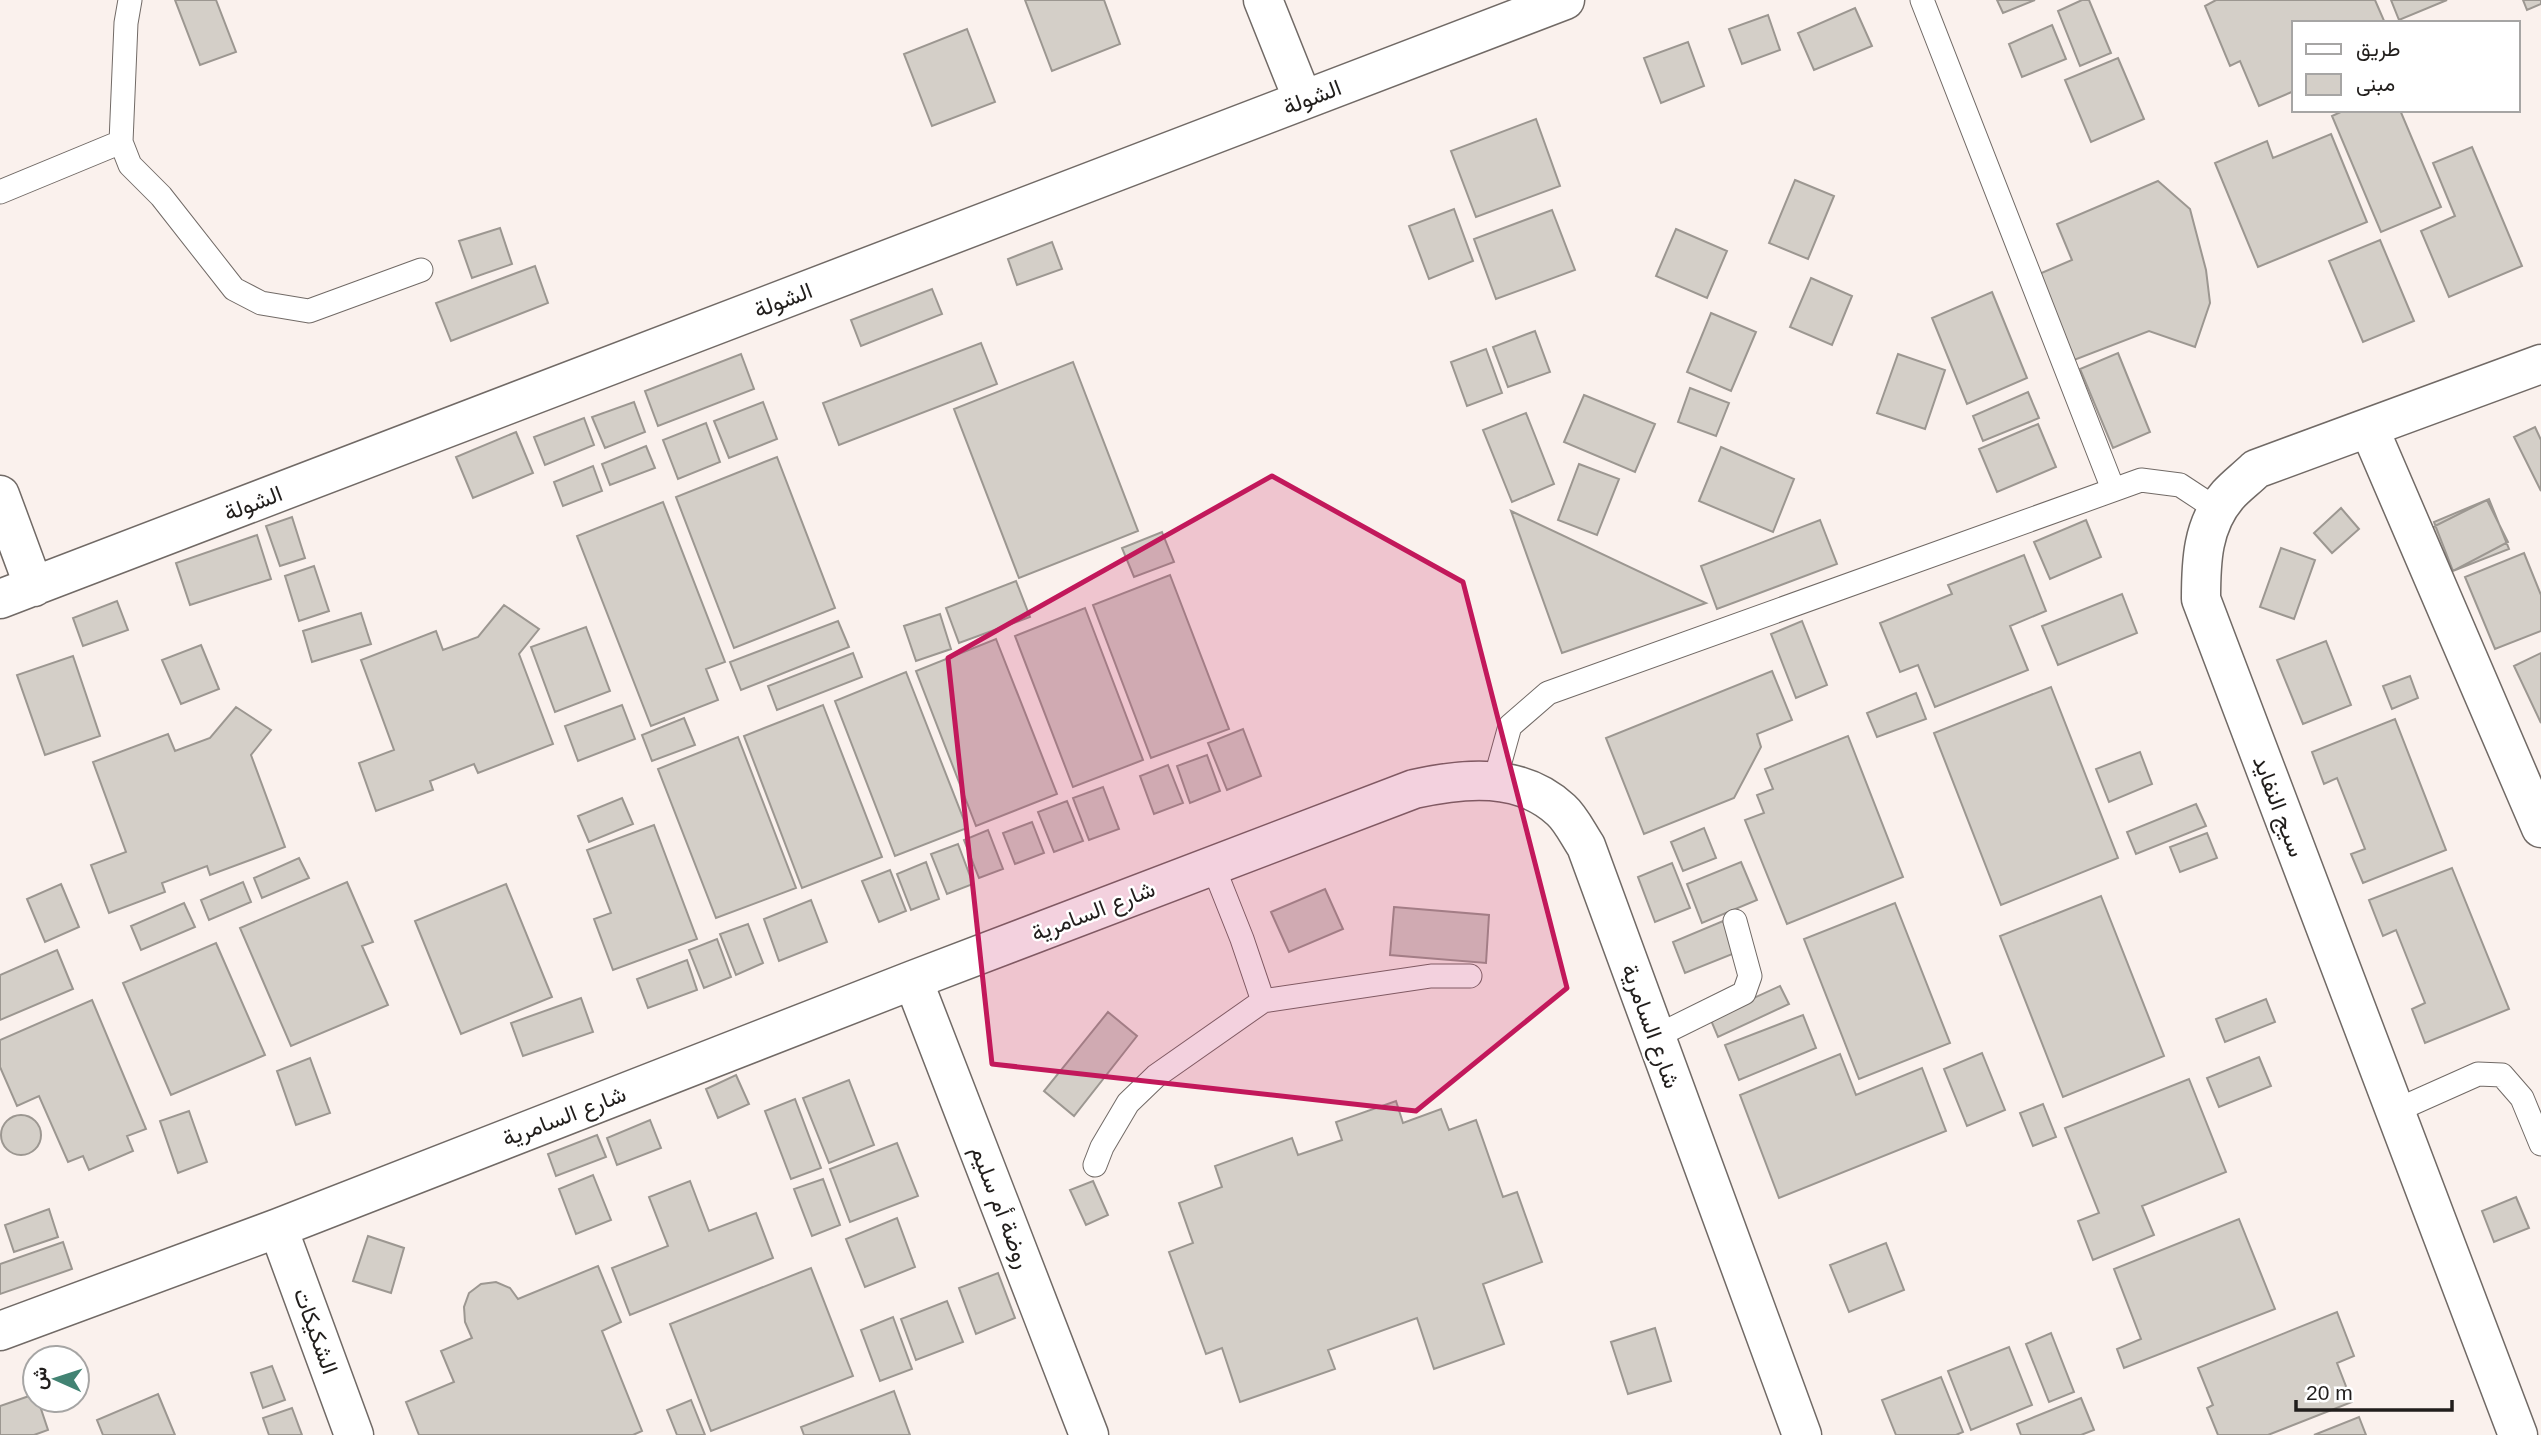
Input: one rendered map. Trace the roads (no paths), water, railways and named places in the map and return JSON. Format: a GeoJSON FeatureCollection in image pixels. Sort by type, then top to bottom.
{"type":"FeatureCollection","features":[{"type":"Feature","properties":{"kind":"street"},"geometry":{"type":"LineString","coordinates":[[1264,0],[1303,100]]}},
{"type":"Feature","properties":{"kind":"street","name":"الشولة"},"geometry":{"type":"LineString","coordinates":[[17,593],[1565,0]]}},
{"type":"Feature","properties":{"kind":"street","name":"سيج النفايد"},"geometry":{"type":"LineString","coordinates":[[2518,1435],[2201,599],[2201,559],[2209,524],[2227,495],[2256,469],[2541,364]]}},
{"type":"Feature","properties":{"kind":"street"},"geometry":{"type":"LineString","coordinates":[[2369,428],[2541,828]]}},
{"type":"Feature","properties":{"kind":"street"},"geometry":{"type":"LineString","coordinates":[[0,495],[17,593]]}},
{"type":"Feature","properties":{"kind":"street","name":"شارع السامرية"},"geometry":{"type":"LineString","coordinates":[[0,1331],[278,1228],[913,980],[1415,789],[1455,780],[1494,780],[1534,790],[1562,811],[1586,846],[1802,1435]]}},
{"type":"Feature","properties":{"kind":"street","name":"روضة أم سليم"},"geometry":{"type":"LineString","coordinates":[[913,980],[1088,1435]]}},
{"type":"Feature","properties":{"kind":"street","name":"الشكيكات"},"geometry":{"type":"LineString","coordinates":[[278,1228],[354,1435]]}},
{"type":"Feature","properties":{"kind":"lane"},"geometry":{"type":"LineString","coordinates":[[130,0],[126,23],[121,142],[130,165],[161,196],[234,289],[261,303],[309,311],[421,270]]}},
{"type":"Feature","properties":{"kind":"lane"},"geometry":{"type":"LineString","coordinates":[[1922,0],[2113,489]]}},
{"type":"Feature","properties":{"kind":"lane"},"geometry":{"type":"LineString","coordinates":[[0,192],[121,142]]}},
{"type":"Feature","properties":{"kind":"lane"},"geometry":{"type":"LineString","coordinates":[[1494,780],[1510,726],[1548,693],[2141,480],[2180,485],[2218,510]]}},
{"type":"Feature","properties":{"kind":"lane"},"geometry":{"type":"LineString","coordinates":[[1213,866],[1263,1001]]}},
{"type":"Feature","properties":{"kind":"lane"},"geometry":{"type":"LineString","coordinates":[[1655,1037],[1744,993],[1750,976],[1735,921]]}},
{"type":"Feature","properties":{"kind":"lane"},"geometry":{"type":"LineString","coordinates":[[1095,1165],[1102,1147],[1128,1103],[1156,1076],[1263,1001],[1431,976],[1471,976]]}},
{"type":"Feature","properties":{"kind":"lane"},"geometry":{"type":"LineString","coordinates":[[2395,1111],[2478,1074],[2502,1075],[2522,1098],[2541,1144]]}}]}
